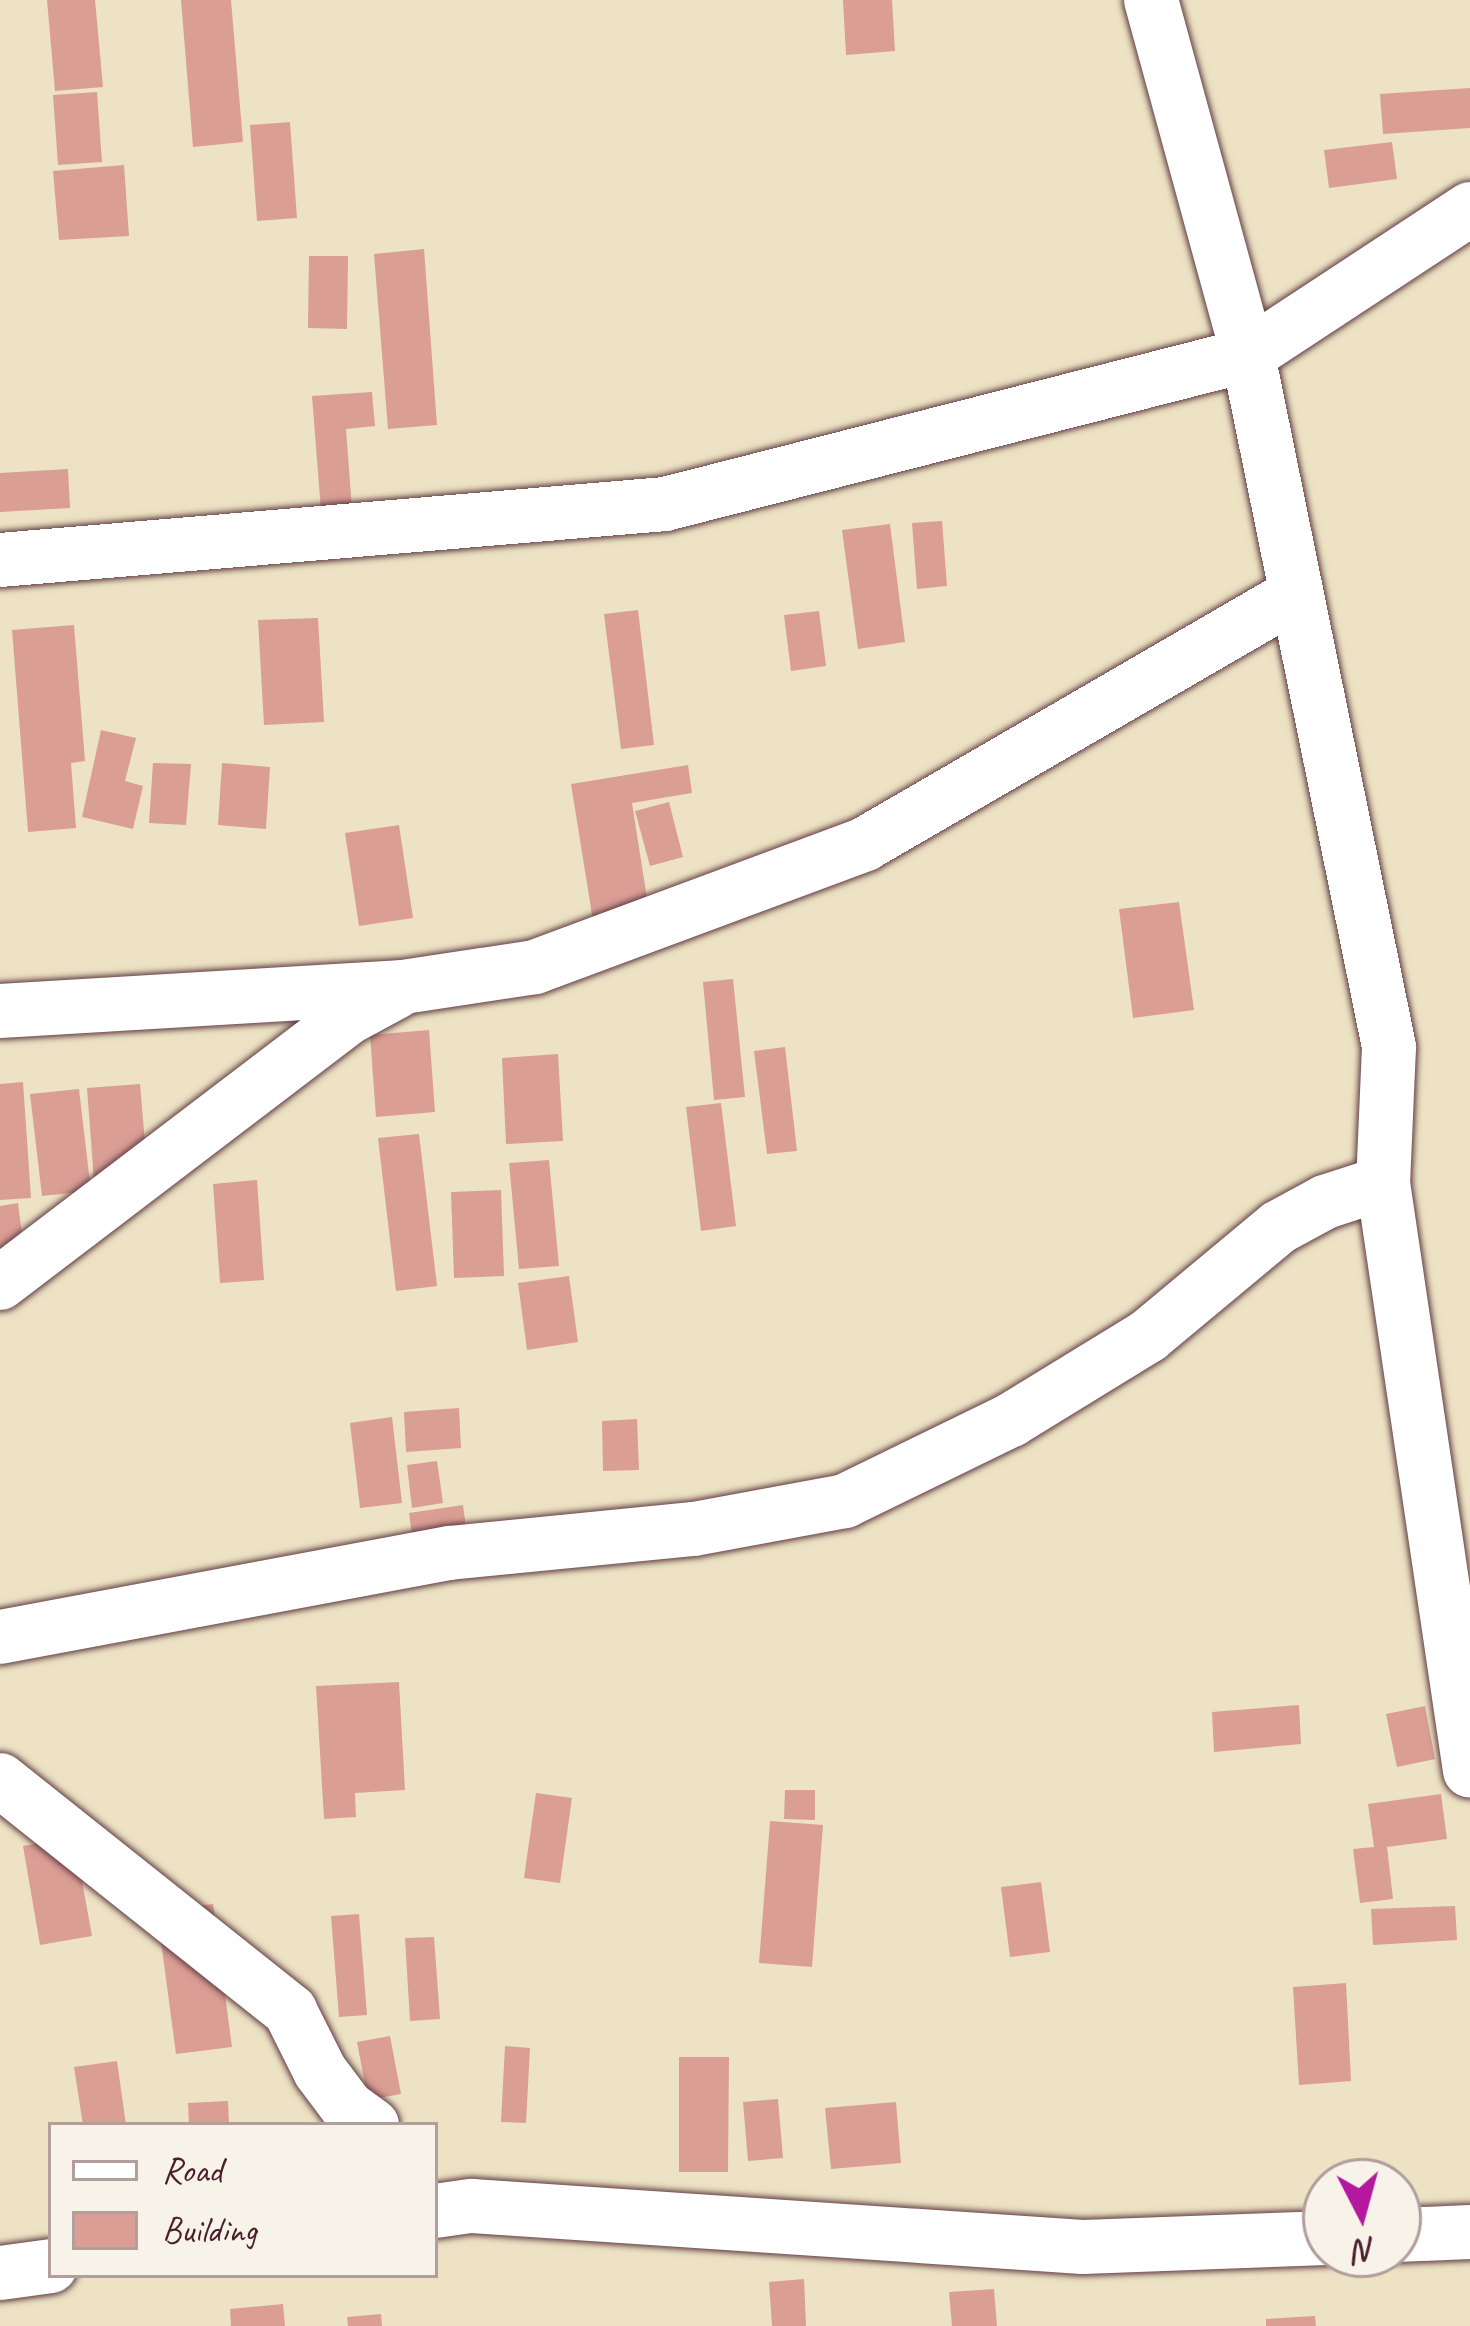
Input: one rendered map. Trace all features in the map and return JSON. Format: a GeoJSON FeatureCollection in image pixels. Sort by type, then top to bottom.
{"type":"FeatureCollection","features":[{"type":"Feature","properties":{"kind":"street"},"geometry":{"type":"LineString","coordinates":[[1151,0],[1248,355],[1389,1047],[1383,1183],[1470,1771]]}},
{"type":"Feature","properties":{"kind":"street"},"geometry":{"type":"LineString","coordinates":[[0,560],[665,504],[1248,355],[1470,209]]}},
{"type":"Feature","properties":{"kind":"street"},"geometry":{"type":"LineString","coordinates":[[0,1011],[403,988],[536,967],[865,844],[1294,595]]}},
{"type":"Feature","properties":{"kind":"street"},"geometry":{"type":"LineString","coordinates":[[0,1283],[346,1019],[403,988]]}},
{"type":"Feature","properties":{"kind":"street"},"geometry":{"type":"LineString","coordinates":[[0,1637],[449,1553],[694,1529],[845,1502],[1011,1420],[1148,1336],[1279,1227],[1324,1202],[1383,1183]]}},
{"type":"Feature","properties":{"kind":"street"},"geometry":{"type":"LineString","coordinates":[[0,1780],[290,2011],[320,2072],[347,2107],[368,2122]]}},
{"type":"Feature","properties":{"kind":"street"},"geometry":{"type":"LineString","coordinates":[[448,2197],[1083,2247],[1302,2239]]}},
{"type":"Feature","properties":{"kind":"street"},"geometry":{"type":"LineString","coordinates":[[1422,2234],[1470,2233]]}},
{"type":"Feature","properties":{"kind":"street"},"geometry":{"type":"LineString","coordinates":[[0,2273],[48,2266]]}},
{"type":"Feature","properties":{"kind":"building"},"geometry":{"type":"Polygon","coordinates":[[[47,0],[95,0],[103,87],[55,91],[47,0]]]}},
{"type":"Feature","properties":{"kind":"building"},"geometry":{"type":"Polygon","coordinates":[[[181,0],[231,0],[243,142],[193,147],[181,0]]]}},
{"type":"Feature","properties":{"kind":"building"},"geometry":{"type":"Polygon","coordinates":[[[843,0],[892,0],[895,51],[846,55],[843,0]]]}},
{"type":"Feature","properties":{"kind":"building"},"geometry":{"type":"Polygon","coordinates":[[[1470,88],[1470,128],[1383,134],[1380,94],[1470,88]]]}},
{"type":"Feature","properties":{"kind":"building"},"geometry":{"type":"Polygon","coordinates":[[[97,92],[102,162],[58,165],[53,95],[97,92]]]}},
{"type":"Feature","properties":{"kind":"building"},"geometry":{"type":"Polygon","coordinates":[[[290,122],[297,218],[257,221],[250,125],[290,122]]]}},
{"type":"Feature","properties":{"kind":"building"},"geometry":{"type":"Polygon","coordinates":[[[1392,142],[1397,179],[1329,188],[1324,150],[1392,142]]]}},
{"type":"Feature","properties":{"kind":"building"},"geometry":{"type":"Polygon","coordinates":[[[124,165],[129,236],[59,240],[53,171],[124,165]]]}},
{"type":"Feature","properties":{"kind":"building"},"geometry":{"type":"Polygon","coordinates":[[[424,249],[437,425],[388,429],[374,254],[424,249]]]}},
{"type":"Feature","properties":{"kind":"building"},"geometry":{"type":"Polygon","coordinates":[[[309,256],[348,256],[347,329],[308,328],[309,256]]]}},
{"type":"Feature","properties":{"kind":"building"},"geometry":{"type":"Polygon","coordinates":[[[372,392],[375,426],[346,429],[353,522],[322,524],[312,396],[372,392]]]}},
{"type":"Feature","properties":{"kind":"building"},"geometry":{"type":"Polygon","coordinates":[[[68,469],[70,508],[0,512],[0,473],[68,469]]]}},
{"type":"Feature","properties":{"kind":"building"},"geometry":{"type":"Polygon","coordinates":[[[942,521],[947,586],[917,589],[912,523],[942,521]]]}},
{"type":"Feature","properties":{"kind":"building"},"geometry":{"type":"Polygon","coordinates":[[[890,524],[905,642],[858,649],[842,530],[890,524]]]}},
{"type":"Feature","properties":{"kind":"building"},"geometry":{"type":"Polygon","coordinates":[[[638,610],[654,745],[621,749],[604,614],[638,610]]]}},
{"type":"Feature","properties":{"kind":"building"},"geometry":{"type":"Polygon","coordinates":[[[819,611],[826,666],[791,671],[784,615],[819,611]]]}},
{"type":"Feature","properties":{"kind":"building"},"geometry":{"type":"Polygon","coordinates":[[[318,618],[324,722],[264,725],[258,620],[318,618]]]}},
{"type":"Feature","properties":{"kind":"building"},"geometry":{"type":"Polygon","coordinates":[[[74,625],[85,761],[71,763],[76,828],[28,832],[12,630],[74,625]]]}},
{"type":"Feature","properties":{"kind":"building"},"geometry":{"type":"Polygon","coordinates":[[[101,730],[136,738],[125,781],[143,786],[133,829],[82,817],[101,730]]]}},
{"type":"Feature","properties":{"kind":"building"},"geometry":{"type":"Polygon","coordinates":[[[153,763],[191,764],[186,825],[149,823],[153,763]]]}},
{"type":"Feature","properties":{"kind":"building"},"geometry":{"type":"Polygon","coordinates":[[[222,763],[270,767],[266,829],[218,825],[222,763]]]}},
{"type":"Feature","properties":{"kind":"building"},"geometry":{"type":"Polygon","coordinates":[[[688,765],[692,793],[632,803],[649,911],[593,921],[571,784],[688,765]]]}},
{"type":"Feature","properties":{"kind":"building"},"geometry":{"type":"Polygon","coordinates":[[[669,802],[683,857],[650,866],[635,811],[669,802]]]}},
{"type":"Feature","properties":{"kind":"building"},"geometry":{"type":"Polygon","coordinates":[[[399,825],[413,918],[359,926],[345,833],[399,825]]]}},
{"type":"Feature","properties":{"kind":"building"},"geometry":{"type":"Polygon","coordinates":[[[1179,902],[1194,1010],[1133,1018],[1119,909],[1179,902]]]}},
{"type":"Feature","properties":{"kind":"building"},"geometry":{"type":"Polygon","coordinates":[[[733,979],[745,1097],[714,1100],[703,982],[733,979]]]}},
{"type":"Feature","properties":{"kind":"building"},"geometry":{"type":"Polygon","coordinates":[[[429,1030],[435,1112],[376,1117],[370,1035],[429,1030]]]}},
{"type":"Feature","properties":{"kind":"building"},"geometry":{"type":"Polygon","coordinates":[[[785,1047],[797,1151],[767,1154],[754,1051],[785,1047]]]}},
{"type":"Feature","properties":{"kind":"building"},"geometry":{"type":"Polygon","coordinates":[[[558,1054],[563,1141],[506,1144],[502,1058],[558,1054]]]}},
{"type":"Feature","properties":{"kind":"building"},"geometry":{"type":"Polygon","coordinates":[[[23,1082],[31,1198],[0,1200],[0,1084],[23,1082]]]}},
{"type":"Feature","properties":{"kind":"building"},"geometry":{"type":"Polygon","coordinates":[[[140,1084],[149,1189],[95,1194],[87,1088],[140,1084]]]}},
{"type":"Feature","properties":{"kind":"building"},"geometry":{"type":"Polygon","coordinates":[[[79,1089],[91,1191],[42,1196],[30,1094],[79,1089]]]}},
{"type":"Feature","properties":{"kind":"building"},"geometry":{"type":"Polygon","coordinates":[[[721,1103],[736,1226],[701,1231],[686,1107],[721,1103]]]}},
{"type":"Feature","properties":{"kind":"building"},"geometry":{"type":"Polygon","coordinates":[[[419,1134],[437,1286],[396,1291],[378,1138],[419,1134]]]}},
{"type":"Feature","properties":{"kind":"building"},"geometry":{"type":"Polygon","coordinates":[[[549,1160],[559,1266],[519,1269],[509,1163],[549,1160]]]}},
{"type":"Feature","properties":{"kind":"building"},"geometry":{"type":"Polygon","coordinates":[[[257,1180],[264,1280],[220,1283],[213,1184],[257,1180]]]}},
{"type":"Feature","properties":{"kind":"building"},"geometry":{"type":"Polygon","coordinates":[[[501,1190],[504,1276],[454,1278],[451,1192],[501,1190]]]}},
{"type":"Feature","properties":{"kind":"building"},"geometry":{"type":"Polygon","coordinates":[[[18,1203],[25,1257],[0,1261],[0,1206],[18,1203]]]}},
{"type":"Feature","properties":{"kind":"building"},"geometry":{"type":"Polygon","coordinates":[[[569,1276],[578,1342],[527,1350],[518,1283],[569,1276]]]}},
{"type":"Feature","properties":{"kind":"building"},"geometry":{"type":"Polygon","coordinates":[[[459,1408],[461,1448],[406,1452],[404,1412],[459,1408]]]}},
{"type":"Feature","properties":{"kind":"building"},"geometry":{"type":"Polygon","coordinates":[[[392,1417],[402,1503],[360,1508],[350,1423],[392,1417]]]}},
{"type":"Feature","properties":{"kind":"building"},"geometry":{"type":"Polygon","coordinates":[[[637,1419],[639,1470],[603,1471],[602,1421],[637,1419]]]}},
{"type":"Feature","properties":{"kind":"building"},"geometry":{"type":"Polygon","coordinates":[[[437,1461],[443,1503],[412,1508],[407,1465],[437,1461]]]}},
{"type":"Feature","properties":{"kind":"building"},"geometry":{"type":"Polygon","coordinates":[[[463,1505],[467,1535],[413,1542],[409,1513],[463,1505]]]}},
{"type":"Feature","properties":{"kind":"building"},"geometry":{"type":"Polygon","coordinates":[[[399,1682],[405,1790],[355,1793],[356,1817],[324,1819],[316,1686],[399,1682]]]}},
{"type":"Feature","properties":{"kind":"building"},"geometry":{"type":"Polygon","coordinates":[[[1299,1705],[1301,1744],[1214,1752],[1212,1712],[1299,1705]]]}},
{"type":"Feature","properties":{"kind":"building"},"geometry":{"type":"Polygon","coordinates":[[[1425,1706],[1435,1759],[1397,1767],[1386,1714],[1425,1706]]]}},
{"type":"Feature","properties":{"kind":"building"},"geometry":{"type":"Polygon","coordinates":[[[785,1790],[815,1790],[815,1820],[784,1819],[785,1790]]]}},
{"type":"Feature","properties":{"kind":"building"},"geometry":{"type":"Polygon","coordinates":[[[536,1793],[572,1798],[560,1883],[524,1878],[536,1793]]]}},
{"type":"Feature","properties":{"kind":"building"},"geometry":{"type":"Polygon","coordinates":[[[1441,1794],[1447,1839],[1387,1847],[1393,1899],[1360,1903],[1353,1849],[1374,1847],[1368,1804],[1441,1794]]]}},
{"type":"Feature","properties":{"kind":"building"},"geometry":{"type":"Polygon","coordinates":[[[770,1821],[823,1825],[812,1967],[759,1963],[770,1821]]]}},
{"type":"Feature","properties":{"kind":"building"},"geometry":{"type":"Polygon","coordinates":[[[74,1837],[92,1936],[40,1945],[23,1846],[74,1837]]]}},
{"type":"Feature","properties":{"kind":"building"},"geometry":{"type":"Polygon","coordinates":[[[1041,1882],[1050,1952],[1010,1957],[1001,1887],[1041,1882]]]}},
{"type":"Feature","properties":{"kind":"building"},"geometry":{"type":"Polygon","coordinates":[[[213,1904],[232,2047],[176,2054],[157,1911],[213,1904]]]}},
{"type":"Feature","properties":{"kind":"building"},"geometry":{"type":"Polygon","coordinates":[[[1455,1906],[1457,1940],[1373,1945],[1371,1909],[1455,1906]]]}},
{"type":"Feature","properties":{"kind":"building"},"geometry":{"type":"Polygon","coordinates":[[[359,1914],[367,2015],[339,2017],[331,1916],[359,1914]]]}},
{"type":"Feature","properties":{"kind":"building"},"geometry":{"type":"Polygon","coordinates":[[[434,1937],[440,2019],[410,2021],[405,1938],[434,1937]]]}},
{"type":"Feature","properties":{"kind":"building"},"geometry":{"type":"Polygon","coordinates":[[[1346,1983],[1351,2081],[1299,2085],[1293,1987],[1346,1983]]]}},
{"type":"Feature","properties":{"kind":"building"},"geometry":{"type":"Polygon","coordinates":[[[390,2036],[401,2094],[368,2100],[357,2042],[390,2036]]]}},
{"type":"Feature","properties":{"kind":"building"},"geometry":{"type":"Polygon","coordinates":[[[505,2046],[530,2048],[526,2123],[501,2122],[505,2046]]]}},
{"type":"Feature","properties":{"kind":"building"},"geometry":{"type":"Polygon","coordinates":[[[679,2057],[729,2057],[728,2172],[679,2172],[679,2057]]]}},
{"type":"Feature","properties":{"kind":"building"},"geometry":{"type":"Polygon","coordinates":[[[117,2061],[126,2122],[83,2122],[74,2067],[117,2061]]]}},
{"type":"Feature","properties":{"kind":"building"},"geometry":{"type":"Polygon","coordinates":[[[778,2099],[783,2158],[748,2161],[743,2102],[778,2099]]]}},
{"type":"Feature","properties":{"kind":"building"},"geometry":{"type":"Polygon","coordinates":[[[228,2101],[229,2122],[189,2122],[188,2103],[228,2101]]]}},
{"type":"Feature","properties":{"kind":"building"},"geometry":{"type":"Polygon","coordinates":[[[896,2102],[901,2163],[831,2169],[825,2108],[896,2102]]]}},
{"type":"Feature","properties":{"kind":"building"},"geometry":{"type":"Polygon","coordinates":[[[804,2279],[806,2326],[772,2326],[769,2282],[804,2279]]]}},
{"type":"Feature","properties":{"kind":"building"},"geometry":{"type":"Polygon","coordinates":[[[994,2289],[997,2326],[952,2326],[949,2292],[994,2289]]]}},
{"type":"Feature","properties":{"kind":"building"},"geometry":{"type":"Polygon","coordinates":[[[283,2304],[285,2326],[231,2326],[230,2309],[283,2304]]]}},
{"type":"Feature","properties":{"kind":"building"},"geometry":{"type":"Polygon","coordinates":[[[381,2314],[382,2326],[348,2326],[347,2317],[381,2314]]]}},
{"type":"Feature","properties":{"kind":"building"},"geometry":{"type":"Polygon","coordinates":[[[1315,2316],[1316,2326],[1266,2326],[1266,2319],[1315,2316]]]}}]}
